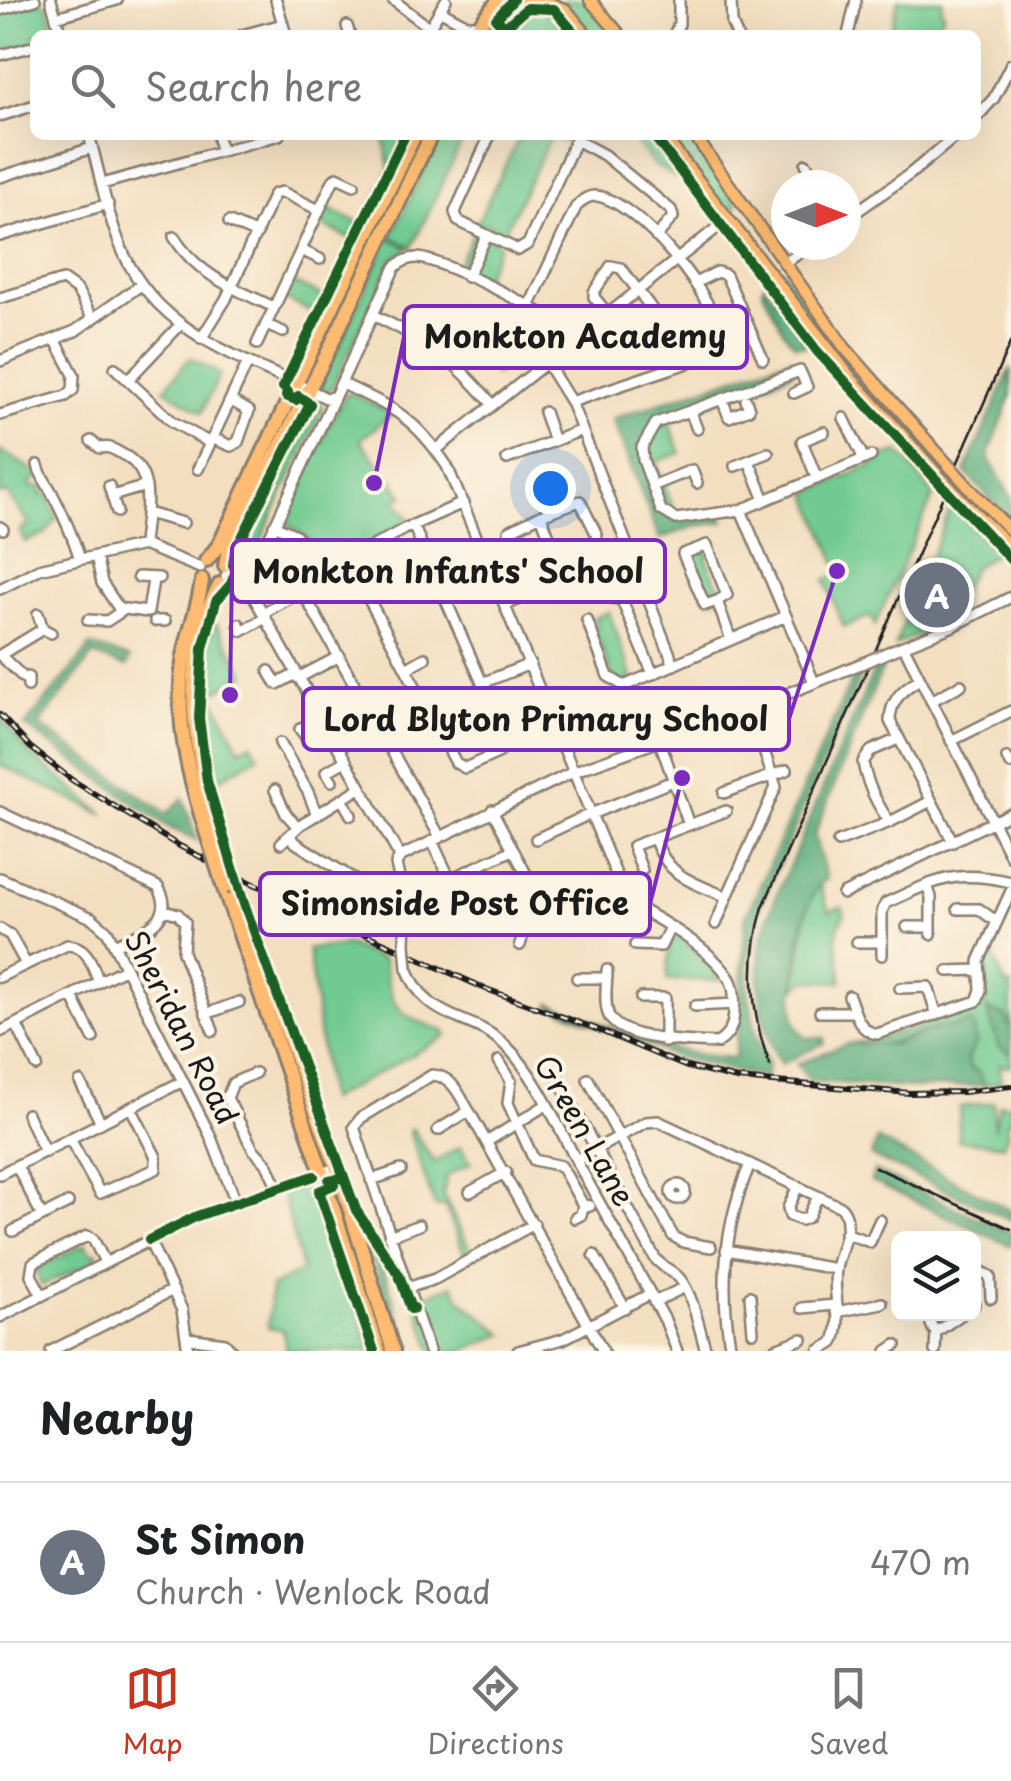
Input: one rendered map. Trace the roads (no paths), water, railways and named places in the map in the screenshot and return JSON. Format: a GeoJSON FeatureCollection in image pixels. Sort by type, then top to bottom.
{"type":"FeatureCollection","features":[{"type":"Feature","properties":{"kind":"highway"},"geometry":{"type":"LineString","coordinates":[[475,30],[500,0]]}},
{"type":"Feature","properties":{"kind":"highway"},"geometry":{"type":"LineString","coordinates":[[497,30],[520,5],[544,1]]}},
{"type":"Feature","properties":{"kind":"highway"},"geometry":{"type":"LineString","coordinates":[[393,1351],[186,761],[180,688],[203,569],[220,545],[413,140]]}},
{"type":"Feature","properties":{"kind":"highway"},"geometry":{"type":"LineString","coordinates":[[180,688],[189,688],[196,637],[224,575],[228,549],[310,390],[429,140]]}},
{"type":"Feature","properties":{"kind":"highway"},"geometry":{"type":"LineString","coordinates":[[203,569],[215,559],[224,575]]}},
{"type":"Feature","properties":{"kind":"highway"},"geometry":{"type":"LineString","coordinates":[[203,569],[208,585],[224,575]]}},
{"type":"Feature","properties":{"kind":"highway"},"geometry":{"type":"LineString","coordinates":[[208,610],[197,660],[194,721],[214,843]]}},
{"type":"Feature","properties":{"kind":"highway"},"geometry":{"type":"LineString","coordinates":[[329,1170],[379,1351]]}},
{"type":"Feature","properties":{"kind":"main road"},"geometry":{"type":"LineString","coordinates":[[590,0],[616,30]]}},
{"type":"Feature","properties":{"kind":"main road"},"geometry":{"type":"LineString","coordinates":[[544,1],[566,10],[583,30]]}},
{"type":"Feature","properties":{"kind":"main road"},"geometry":{"type":"LineString","coordinates":[[667,140],[858,387],[1011,547]]}},
{"type":"Feature","properties":{"kind":"main road"},"geometry":{"type":"LineString","coordinates":[[698,140],[845,348],[1011,530]]}},
{"type":"Feature","properties":{"kind":"main road"},"geometry":{"type":"LineString","coordinates":[[728,220],[746,207]]}},
{"type":"Feature","properties":{"kind":"main road"},"geometry":{"type":"LineString","coordinates":[[769,274],[785,262]]}},
{"type":"Feature","properties":{"kind":"street"},"geometry":{"type":"LineString","coordinates":[[0,10],[35,0]]}},
{"type":"Feature","properties":{"kind":"street"},"geometry":{"type":"LineString","coordinates":[[51,0],[60,30]]}},
{"type":"Feature","properties":{"kind":"street"},"geometry":{"type":"LineString","coordinates":[[56,17],[116,0]]}},
{"type":"Feature","properties":{"kind":"street"},"geometry":{"type":"LineString","coordinates":[[276,0],[284,30]]}},
{"type":"Feature","properties":{"kind":"street"},"geometry":{"type":"LineString","coordinates":[[393,0],[426,30]]}},
{"type":"Feature","properties":{"kind":"street"},"geometry":{"type":"LineString","coordinates":[[428,30],[446,0]]}},
{"type":"Feature","properties":{"kind":"street"},"geometry":{"type":"LineString","coordinates":[[677,30],[679,0]]}},
{"type":"Feature","properties":{"kind":"street"},"geometry":{"type":"LineString","coordinates":[[731,0],[735,30]]}},
{"type":"Feature","properties":{"kind":"street"},"geometry":{"type":"LineString","coordinates":[[849,30],[856,0]]}},
{"type":"Feature","properties":{"kind":"street"},"geometry":{"type":"LineString","coordinates":[[441,11],[475,30]]}},
{"type":"Feature","properties":{"kind":"street"},"geometry":{"type":"LineString","coordinates":[[0,56],[30,47]]}},
{"type":"Feature","properties":{"kind":"street"},"geometry":{"type":"LineString","coordinates":[[981,112],[994,98],[1011,64]]}},
{"type":"Feature","properties":{"kind":"street"},"geometry":{"type":"LineString","coordinates":[[0,116],[30,107]]}},
{"type":"Feature","properties":{"kind":"street"},"geometry":{"type":"LineString","coordinates":[[90,140],[122,249],[141,285],[180,325],[200,338],[326,398],[334,397]]}},
{"type":"Feature","properties":{"kind":"street"},"geometry":{"type":"LineString","coordinates":[[218,140],[221,151]]}},
{"type":"Feature","properties":{"kind":"street"},"geometry":{"type":"LineString","coordinates":[[102,184],[261,140]]}},
{"type":"Feature","properties":{"kind":"street"},"geometry":{"type":"LineString","coordinates":[[488,140],[455,212],[458,221],[518,250],[528,244],[576,140]]}},
{"type":"Feature","properties":{"kind":"street"},"geometry":{"type":"LineString","coordinates":[[580,140],[604,154],[671,210],[673,217],[656,237]]}},
{"type":"Feature","properties":{"kind":"street"},"geometry":{"type":"LineString","coordinates":[[861,208],[951,140]]}},
{"type":"Feature","properties":{"kind":"street"},"geometry":{"type":"LineString","coordinates":[[0,177],[92,148]]}},
{"type":"Feature","properties":{"kind":"street"},"geometry":{"type":"LineString","coordinates":[[806,164],[811,170]]}},
{"type":"Feature","properties":{"kind":"street"},"geometry":{"type":"LineString","coordinates":[[256,346],[333,180],[338,177],[355,186]]}},
{"type":"Feature","properties":{"kind":"street"},"geometry":{"type":"LineString","coordinates":[[200,338],[230,287],[274,194],[282,192],[319,210]]}},
{"type":"Feature","properties":{"kind":"street"},"geometry":{"type":"LineString","coordinates":[[530,307],[576,207],[587,197],[608,199],[656,237],[697,282],[721,337],[715,351],[571,402]]}},
{"type":"Feature","properties":{"kind":"street"},"geometry":{"type":"LineString","coordinates":[[0,236],[108,204]]}},
{"type":"Feature","properties":{"kind":"street"},"geometry":{"type":"LineString","coordinates":[[436,450],[728,220]]}},
{"type":"Feature","properties":{"kind":"street"},"geometry":{"type":"LineString","coordinates":[[227,222],[256,234]]}},
{"type":"Feature","properties":{"kind":"street"},"geometry":{"type":"LineString","coordinates":[[467,277],[487,235]]}},
{"type":"Feature","properties":{"kind":"street"},"geometry":{"type":"LineString","coordinates":[[174,237],[208,275],[274,307]]}},
{"type":"Feature","properties":{"kind":"street"},"geometry":{"type":"LineString","coordinates":[[300,250],[321,260]]}},
{"type":"Feature","properties":{"kind":"street"},"geometry":{"type":"LineString","coordinates":[[247,585],[395,267],[402,261],[429,260],[467,277],[530,307],[572,341]]}},
{"type":"Feature","properties":{"kind":"street"},"geometry":{"type":"LineString","coordinates":[[612,266],[621,268],[638,289],[654,312],[652,322],[625,332],[594,292],[612,266]]}},
{"type":"Feature","properties":{"kind":"street"},"geometry":{"type":"LineString","coordinates":[[697,282],[717,272],[726,275],[763,360]]}},
{"type":"Feature","properties":{"kind":"street"},"geometry":{"type":"LineString","coordinates":[[0,298],[63,280],[77,290],[93,319]]}},
{"type":"Feature","properties":{"kind":"street"},"geometry":{"type":"LineString","coordinates":[[0,361],[56,340],[141,285]]}},
{"type":"Feature","properties":{"kind":"street"},"geometry":{"type":"LineString","coordinates":[[373,316],[435,347],[464,371],[493,405]]}},
{"type":"Feature","properties":{"kind":"street"},"geometry":{"type":"LineString","coordinates":[[266,324],[286,333]]}},
{"type":"Feature","properties":{"kind":"street"},"geometry":{"type":"LineString","coordinates":[[128,380],[180,325]]}},
{"type":"Feature","properties":{"kind":"street"},"geometry":{"type":"LineString","coordinates":[[0,415],[66,396],[74,390],[74,375],[56,340]]}},
{"type":"Feature","properties":{"kind":"street"},"geometry":{"type":"LineString","coordinates":[[198,469],[248,362]]}},
{"type":"Feature","properties":{"kind":"street"},"geometry":{"type":"LineString","coordinates":[[546,362],[571,402],[674,665]]}},
{"type":"Feature","properties":{"kind":"street"},"geometry":{"type":"LineString","coordinates":[[115,368],[173,422],[231,446],[238,442],[249,411],[230,400]]}},
{"type":"Feature","properties":{"kind":"street"},"geometry":{"type":"LineString","coordinates":[[794,393],[806,387],[800,371],[656,423],[644,438],[643,460],[661,510],[676,518],[742,510],[867,458],[844,418]]}},
{"type":"Feature","properties":{"kind":"street"},"geometry":{"type":"LineString","coordinates":[[341,383],[406,416],[436,450],[463,503],[629,903],[694,944],[727,976],[734,992],[734,1020],[724,1040],[665,1042],[613,1022],[607,1012],[607,974],[577,978]]}},
{"type":"Feature","properties":{"kind":"street"},"geometry":{"type":"LineString","coordinates":[[722,399],[729,417],[749,410],[746,400]]}},
{"type":"Feature","properties":{"kind":"street"},"geometry":{"type":"LineString","coordinates":[[690,411],[697,429]]}},
{"type":"Feature","properties":{"kind":"street"},"geometry":{"type":"LineString","coordinates":[[544,412],[554,441]]}},
{"type":"Feature","properties":{"kind":"street"},"geometry":{"type":"LineString","coordinates":[[507,459],[582,430]]}},
{"type":"Feature","properties":{"kind":"street"},"geometry":{"type":"LineString","coordinates":[[817,478],[802,441],[824,432]]}},
{"type":"Feature","properties":{"kind":"street"},"geometry":{"type":"LineString","coordinates":[[100,463],[95,444],[111,446],[131,458],[146,486],[142,545]]}},
{"type":"Feature","properties":{"kind":"street"},"geometry":{"type":"LineString","coordinates":[[735,466],[768,453]]}},
{"type":"Feature","properties":{"kind":"street"},"geometry":{"type":"LineString","coordinates":[[749,461],[765,500]]}},
{"type":"Feature","properties":{"kind":"street"},"geometry":{"type":"LineString","coordinates":[[38,465],[37,481],[52,490],[80,559]]}},
{"type":"Feature","properties":{"kind":"street"},"geometry":{"type":"LineString","coordinates":[[652,486],[692,470],[697,483]]}},
{"type":"Feature","properties":{"kind":"street"},"geometry":{"type":"LineString","coordinates":[[117,512],[110,491],[146,486]]}},
{"type":"Feature","properties":{"kind":"street"},"geometry":{"type":"LineString","coordinates":[[580,500],[591,520],[596,540],[525,570],[508,537],[510,529],[580,500]]}},
{"type":"Feature","properties":{"kind":"street"},"geometry":{"type":"LineString","coordinates":[[274,524],[296,535],[316,563],[325,568],[336,567],[463,503]]}},
{"type":"Feature","properties":{"kind":"street"},"geometry":{"type":"LineString","coordinates":[[742,510],[814,682]]}},
{"type":"Feature","properties":{"kind":"street"},"geometry":{"type":"LineString","coordinates":[[591,520],[612,512]]}},
{"type":"Feature","properties":{"kind":"street"},"geometry":{"type":"LineString","coordinates":[[147,513],[183,523]]}},
{"type":"Feature","properties":{"kind":"street"},"geometry":{"type":"LineString","coordinates":[[540,516],[566,580]]}},
{"type":"Feature","properties":{"kind":"street"},"geometry":{"type":"LineString","coordinates":[[348,560],[456,763],[464,768],[498,753],[504,746],[482,683],[413,525]]}},
{"type":"Feature","properties":{"kind":"street"},"geometry":{"type":"LineString","coordinates":[[0,589],[39,569],[142,545],[203,569]]}},
{"type":"Feature","properties":{"kind":"street"},"geometry":{"type":"LineString","coordinates":[[707,545],[728,595],[717,601],[706,605],[683,554],[707,545]]}},
{"type":"Feature","properties":{"kind":"street"},"geometry":{"type":"LineString","coordinates":[[505,606],[629,555]]}},
{"type":"Feature","properties":{"kind":"street"},"geometry":{"type":"LineString","coordinates":[[96,556],[102,582],[120,610],[154,620],[156,579],[138,577]]}},
{"type":"Feature","properties":{"kind":"street"},"geometry":{"type":"LineString","coordinates":[[224,575],[247,585],[400,857],[574,771],[750,709],[1011,596]]}},
{"type":"Feature","properties":{"kind":"street"},"geometry":{"type":"LineString","coordinates":[[238,624],[242,631],[302,591],[390,746],[436,839],[459,898],[430,912]]}},
{"type":"Feature","properties":{"kind":"street"},"geometry":{"type":"LineString","coordinates":[[613,599],[620,596],[653,674]]}},
{"type":"Feature","properties":{"kind":"street"},"geometry":{"type":"LineString","coordinates":[[717,601],[731,640]]}},
{"type":"Feature","properties":{"kind":"street"},"geometry":{"type":"LineString","coordinates":[[88,620],[107,621],[120,610]]}},
{"type":"Feature","properties":{"kind":"street"},"geometry":{"type":"LineString","coordinates":[[30,678],[24,678],[0,655],[47,631],[38,614]]}},
{"type":"Feature","properties":{"kind":"street"},"geometry":{"type":"LineString","coordinates":[[587,620],[608,676],[624,686],[786,616]]}},
{"type":"Feature","properties":{"kind":"street"},"geometry":{"type":"LineString","coordinates":[[898,648],[920,679],[1011,857]]}},
{"type":"Feature","properties":{"kind":"street"},"geometry":{"type":"LineString","coordinates":[[270,671],[278,688],[340,656]]}},
{"type":"Feature","properties":{"kind":"street"},"geometry":{"type":"LineString","coordinates":[[406,669],[425,658]]}},
{"type":"Feature","properties":{"kind":"street"},"geometry":{"type":"LineString","coordinates":[[482,683],[530,664]]}},
{"type":"Feature","properties":{"kind":"street"},"geometry":{"type":"LineString","coordinates":[[920,679],[905,687],[890,708],[890,721],[953,842]]}},
{"type":"Feature","properties":{"kind":"street"},"geometry":{"type":"LineString","coordinates":[[931,701],[962,685]]}},
{"type":"Feature","properties":{"kind":"street"},"geometry":{"type":"LineString","coordinates":[[716,924],[776,788],[750,709]]}},
{"type":"Feature","properties":{"kind":"street"},"geometry":{"type":"LineString","coordinates":[[951,740],[1011,710]]}},
{"type":"Feature","properties":{"kind":"street"},"geometry":{"type":"LineString","coordinates":[[306,737],[300,728],[320,716]]}},
{"type":"Feature","properties":{"kind":"street"},"geometry":{"type":"LineString","coordinates":[[390,746],[435,723]]}},
{"type":"Feature","properties":{"kind":"street"},"geometry":{"type":"LineString","coordinates":[[659,739],[689,825]]}},
{"type":"Feature","properties":{"kind":"street"},"geometry":{"type":"LineString","coordinates":[[890,822],[864,773],[863,762],[871,752],[898,739]]}},
{"type":"Feature","properties":{"kind":"street"},"geometry":{"type":"LineString","coordinates":[[280,743],[317,815]]}},
{"type":"Feature","properties":{"kind":"street"},"geometry":{"type":"LineString","coordinates":[[332,781],[326,772],[345,761]]}},
{"type":"Feature","properties":{"kind":"street"},"geometry":{"type":"LineString","coordinates":[[724,793],[740,794],[788,770]]}},
{"type":"Feature","properties":{"kind":"street"},"geometry":{"type":"LineString","coordinates":[[536,839],[673,782]]}},
{"type":"Feature","properties":{"kind":"street"},"geometry":{"type":"LineString","coordinates":[[280,843],[360,788]]}},
{"type":"Feature","properties":{"kind":"street"},"geometry":{"type":"LineString","coordinates":[[274,796],[298,827]]}},
{"type":"Feature","properties":{"kind":"street"},"geometry":{"type":"LineString","coordinates":[[342,799],[351,814]]}},
{"type":"Feature","properties":{"kind":"street"},"geometry":{"type":"LineString","coordinates":[[838,842],[931,801]]}},
{"type":"Feature","properties":{"kind":"street"},"geometry":{"type":"LineString","coordinates":[[492,810],[532,885],[534,899],[520,946]]}},
{"type":"Feature","properties":{"kind":"street"},"geometry":{"type":"LineString","coordinates":[[642,870],[634,846],[726,811]]}},
{"type":"Feature","properties":{"kind":"street"},"geometry":{"type":"LineString","coordinates":[[0,812],[152,884],[162,893],[164,910],[157,924],[115,945]]}},
{"type":"Feature","properties":{"kind":"street"},"geometry":{"type":"LineString","coordinates":[[843,894],[1011,813]]}},
{"type":"Feature","properties":{"kind":"street"},"geometry":{"type":"LineString","coordinates":[[290,836],[296,843],[341,865],[352,878]]}},
{"type":"Feature","properties":{"kind":"street"},"geometry":{"type":"LineString","coordinates":[[654,838],[662,859],[675,874],[728,894]]}},
{"type":"Feature","properties":{"kind":"street"},"geometry":{"type":"LineString","coordinates":[[450,879],[513,850]]}},
{"type":"Feature","properties":{"kind":"street","name":"Green Lane"},"geometry":{"type":"LineString","coordinates":[[400,857],[396,864],[406,908],[406,968],[418,992],[432,1007],[506,1045],[546,1105],[677,1351]]}},
{"type":"Feature","properties":{"kind":"street"},"geometry":{"type":"LineString","coordinates":[[882,954],[882,911],[886,903],[946,876],[1011,882]]}},
{"type":"Feature","properties":{"kind":"street","name":"Sheridan Road"},"geometry":{"type":"LineString","coordinates":[[0,878],[92,918],[107,931],[210,1135],[236,1202]]}},
{"type":"Feature","properties":{"kind":"street"},"geometry":{"type":"LineString","coordinates":[[906,927],[931,931],[927,885]]}},
{"type":"Feature","properties":{"kind":"street"},"geometry":{"type":"LineString","coordinates":[[849,996],[864,1028],[877,1034],[977,1001],[979,961],[1011,890]]}},
{"type":"Feature","properties":{"kind":"street"},"geometry":{"type":"LineString","coordinates":[[576,915],[600,916],[600,911],[618,910],[629,903]]}},
{"type":"Feature","properties":{"kind":"street"},"geometry":{"type":"LineString","coordinates":[[958,909],[979,909],[997,922]]}},
{"type":"Feature","properties":{"kind":"street"},"geometry":{"type":"LineString","coordinates":[[164,910],[185,922],[183,952],[213,1031]]}},
{"type":"Feature","properties":{"kind":"street"},"geometry":{"type":"LineString","coordinates":[[634,945],[661,946],[670,928]]}},
{"type":"Feature","properties":{"kind":"street"},"geometry":{"type":"LineString","coordinates":[[0,929],[10,936],[26,964]]}},
{"type":"Feature","properties":{"kind":"street"},"geometry":{"type":"LineString","coordinates":[[857,942],[882,942]]}},
{"type":"Feature","properties":{"kind":"street"},"geometry":{"type":"LineString","coordinates":[[0,977],[67,944],[86,953],[100,982]]}},
{"type":"Feature","properties":{"kind":"street"},"geometry":{"type":"LineString","coordinates":[[0,1032],[126,968]]}},
{"type":"Feature","properties":{"kind":"street"},"geometry":{"type":"LineString","coordinates":[[948,971],[978,970]]}},
{"type":"Feature","properties":{"kind":"street"},"geometry":{"type":"LineString","coordinates":[[900,988],[928,987],[938,1015]]}},
{"type":"Feature","properties":{"kind":"street"},"geometry":{"type":"LineString","coordinates":[[72,996],[93,1038]]}},
{"type":"Feature","properties":{"kind":"street"},"geometry":{"type":"LineString","coordinates":[[641,998],[665,998],[665,1042]]}},
{"type":"Feature","properties":{"kind":"street"},"geometry":{"type":"LineString","coordinates":[[206,1014],[238,1002]]}},
{"type":"Feature","properties":{"kind":"street"},"geometry":{"type":"LineString","coordinates":[[695,1006],[734,1004]]}},
{"type":"Feature","properties":{"kind":"street"},"geometry":{"type":"LineString","coordinates":[[820,1012],[855,1012]]}},
{"type":"Feature","properties":{"kind":"street"},"geometry":{"type":"LineString","coordinates":[[16,1024],[37,1066]]}},
{"type":"Feature","properties":{"kind":"street"},"geometry":{"type":"LineString","coordinates":[[505,1066],[511,1081],[508,1104],[534,1160],[561,1166],[587,1205],[575,1218]]}},
{"type":"Feature","properties":{"kind":"street"},"geometry":{"type":"LineString","coordinates":[[254,1073],[233,1083],[227,1098],[278,1188]]}},
{"type":"Feature","properties":{"kind":"street"},"geometry":{"type":"LineString","coordinates":[[429,1351],[354,1127],[361,1118],[432,1075],[444,1076],[453,1084],[470,1111],[603,1351]]}},
{"type":"Feature","properties":{"kind":"street"},"geometry":{"type":"LineString","coordinates":[[556,1075],[655,1258],[686,1286],[706,1351]]}},
{"type":"Feature","properties":{"kind":"street"},"geometry":{"type":"LineString","coordinates":[[588,1079],[676,1238],[711,1247]]}},
{"type":"Feature","properties":{"kind":"street"},"geometry":{"type":"LineString","coordinates":[[80,1082],[101,1123]]}},
{"type":"Feature","properties":{"kind":"street"},"geometry":{"type":"LineString","coordinates":[[0,1174],[181,1082]]}},
{"type":"Feature","properties":{"kind":"street"},"geometry":{"type":"LineString","coordinates":[[488,1141],[546,1105]]}},
{"type":"Feature","properties":{"kind":"street"},"geometry":{"type":"LineString","coordinates":[[70,1139],[100,1194],[156,1169],[156,1157],[132,1108]]}},
{"type":"Feature","properties":{"kind":"street"},"geometry":{"type":"LineString","coordinates":[[438,1130],[470,1111]]}},
{"type":"Feature","properties":{"kind":"street"},"geometry":{"type":"LineString","coordinates":[[26,1114],[45,1152]]}},
{"type":"Feature","properties":{"kind":"street"},"geometry":{"type":"LineString","coordinates":[[576,1160],[646,1122],[658,1121],[841,1207],[847,1215],[836,1269],[838,1345],[819,1351]]}},
{"type":"Feature","properties":{"kind":"street"},"geometry":{"type":"LineString","coordinates":[[731,1351],[726,1316],[726,1250],[733,1210],[750,1164]]}},
{"type":"Feature","properties":{"kind":"street"},"geometry":{"type":"LineString","coordinates":[[17,1166],[42,1216]]}},
{"type":"Feature","properties":{"kind":"street"},"geometry":{"type":"LineString","coordinates":[[0,1316],[198,1216],[329,1170]]}},
{"type":"Feature","properties":{"kind":"street"},"geometry":{"type":"LineString","coordinates":[[370,1180],[402,1170]]}},
{"type":"Feature","properties":{"kind":"street"},"geometry":{"type":"LineString","coordinates":[[470,1192],[506,1172]]}},
{"type":"Feature","properties":{"kind":"street"},"geometry":{"type":"LineString","coordinates":[[798,1186],[788,1208],[790,1216],[801,1220],[808,1217],[818,1196]]}},
{"type":"Feature","properties":{"kind":"street"},"geometry":{"type":"LineString","coordinates":[[655,1204],[672,1195]]}},
{"type":"Feature","properties":{"kind":"street"},"geometry":{"type":"LineString","coordinates":[[13,1232],[68,1203]]}},
{"type":"Feature","properties":{"kind":"street"},"geometry":{"type":"LineString","coordinates":[[845,1233],[870,1242],[880,1220]]}},
{"type":"Feature","properties":{"kind":"street"},"geometry":{"type":"LineString","coordinates":[[406,1288],[435,1279],[534,1224]]}},
{"type":"Feature","properties":{"kind":"street"},"geometry":{"type":"LineString","coordinates":[[389,1236],[420,1225]]}},
{"type":"Feature","properties":{"kind":"street"},"geometry":{"type":"LineString","coordinates":[[42,1295],[31,1274],[32,1263],[87,1236],[93,1239],[106,1262]]}},
{"type":"Feature","properties":{"kind":"street"},"geometry":{"type":"LineString","coordinates":[[148,1240],[182,1310],[188,1351]]}},
{"type":"Feature","properties":{"kind":"street"},"geometry":{"type":"LineString","coordinates":[[726,1250],[836,1269]]}},
{"type":"Feature","properties":{"kind":"street"},"geometry":{"type":"LineString","coordinates":[[594,1255],[625,1308]]}},
{"type":"Feature","properties":{"kind":"street"},"geometry":{"type":"LineString","coordinates":[[981,1272],[990,1276],[992,1298]]}},
{"type":"Feature","properties":{"kind":"street"},"geometry":{"type":"LineString","coordinates":[[518,1351],[563,1339],[625,1308],[686,1286]]}},
{"type":"Feature","properties":{"kind":"street"},"geometry":{"type":"LineString","coordinates":[[51,1351],[173,1290]]}},
{"type":"Feature","properties":{"kind":"street"},"geometry":{"type":"LineString","coordinates":[[812,1293],[808,1308],[882,1303]]}},
{"type":"Feature","properties":{"kind":"street"},"geometry":{"type":"LineString","coordinates":[[750,1296],[753,1332]]}},
{"type":"Feature","properties":{"kind":"street"},"geometry":{"type":"LineString","coordinates":[[726,1316],[751,1314]]}},
{"type":"Feature","properties":{"kind":"street"},"geometry":{"type":"LineString","coordinates":[[931,1321],[936,1330],[935,1351]]}},
{"type":"Feature","properties":{"kind":"street"},"geometry":{"type":"LineString","coordinates":[[936,1330],[951,1321]]}},
{"type":"Feature","properties":{"kind":"street"},"geometry":{"type":"LineString","coordinates":[[188,1338],[225,1342],[232,1351]]}},
{"type":"Feature","properties":{"kind":"street"},"geometry":{"type":"LineString","coordinates":[[776,1350],[792,1347],[802,1339]]}},
{"type":"Feature","properties":{"kind":"tram line"},"geometry":{"type":"LineString","coordinates":[[770,1065],[758,1026],[753,987],[763,907],[1011,341]]}},
{"type":"Feature","properties":{"kind":"tram line"},"geometry":{"type":"LineString","coordinates":[[875,1167],[1011,1229]]}},
{"type":"Feature","properties":{"kind":"railway"},"geometry":{"type":"LineString","coordinates":[[0,715],[30,747],[72,780],[174,843],[241,878],[486,989],[687,1067],[737,1079],[910,1093],[1011,1086]]}},
{"type":"Feature","properties":{"kind":"place","name":"Monkton Academy"},"geometry":{"type":"Point","coordinates":[374,483]}},
{"type":"Feature","properties":{"kind":"place","name":"Lord Blyton Primary School"},"geometry":{"type":"Point","coordinates":[837,571]}},
{"type":"Feature","properties":{"kind":"place","name":"St Simon"},"geometry":{"type":"Point","coordinates":[937,595]}},
{"type":"Feature","properties":{"kind":"place","name":"Monkton Infants' School"},"geometry":{"type":"Point","coordinates":[230,695]}},
{"type":"Feature","properties":{"kind":"place","name":"Simonside Post Office"},"geometry":{"type":"Point","coordinates":[682,778]}}]}
